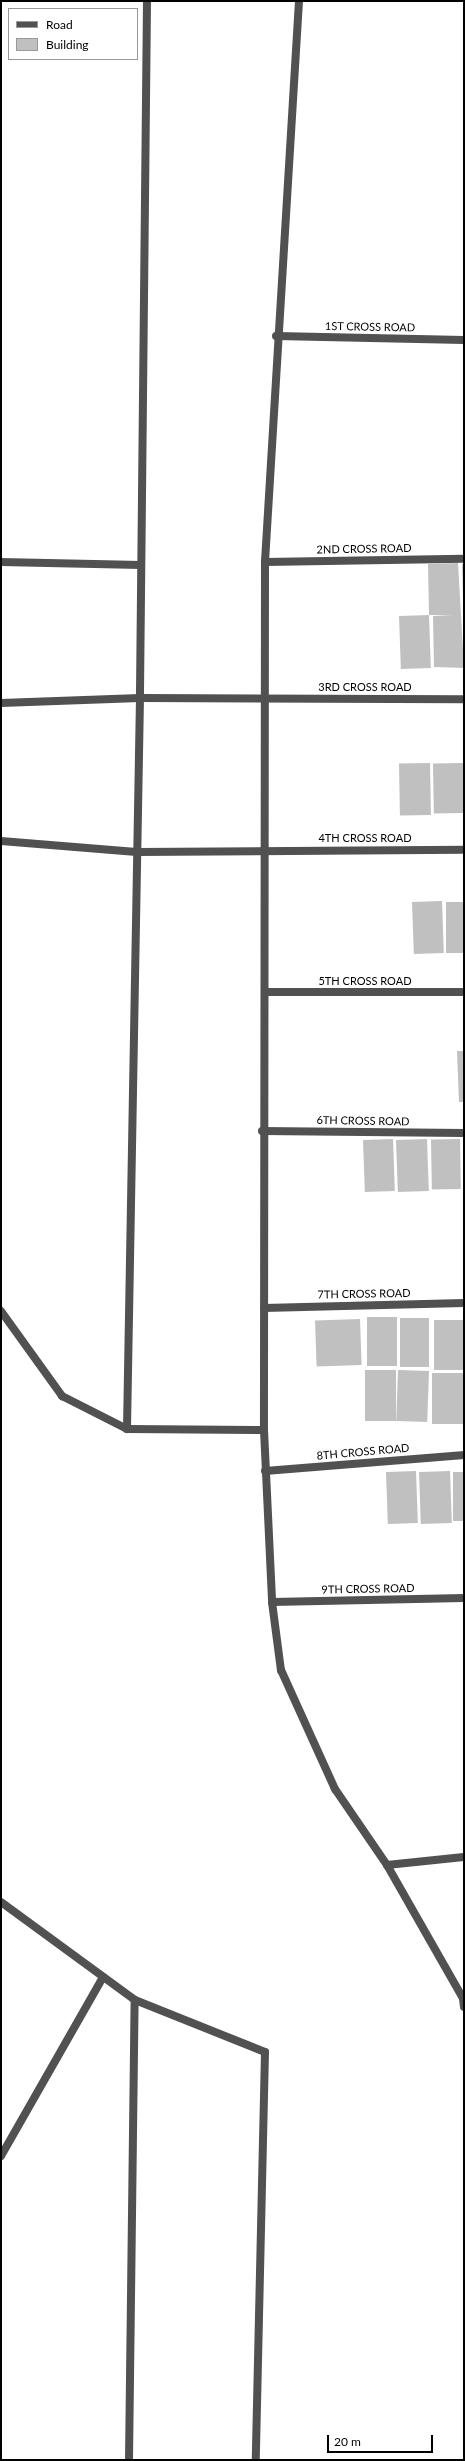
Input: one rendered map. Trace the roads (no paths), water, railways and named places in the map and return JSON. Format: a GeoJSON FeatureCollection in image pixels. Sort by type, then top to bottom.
{"type":"FeatureCollection","features":[{"type":"Feature","properties":{"kind":"street"},"geometry":{"type":"LineString","coordinates":[[127,1429],[140,698],[146,1]]}},
{"type":"Feature","properties":{"kind":"street"},"geometry":{"type":"LineString","coordinates":[[299,1],[276,336],[265,562],[266,849],[262,1131],[264,1430],[272,1602],[281,1670],[335,1789],[387,1865],[463,1998],[464,2007]]}},
{"type":"Feature","properties":{"kind":"street","name":"1ST CROSS ROAD"},"geometry":{"type":"LineString","coordinates":[[276,336],[464,340]]}},
{"type":"Feature","properties":{"kind":"street","name":"2ND CROSS ROAD"},"geometry":{"type":"LineString","coordinates":[[265,562],[464,559]]}},
{"type":"Feature","properties":{"kind":"street"},"geometry":{"type":"LineString","coordinates":[[1,562],[141,565]]}},
{"type":"Feature","properties":{"kind":"street","name":"3RD CROSS ROAD"},"geometry":{"type":"LineString","coordinates":[[1,702],[140,698],[464,699]]}},
{"type":"Feature","properties":{"kind":"street","name":"4TH CROSS ROAD"},"geometry":{"type":"LineString","coordinates":[[1,841],[137,852],[266,849],[464,850]]}},
{"type":"Feature","properties":{"kind":"street","name":"5TH CROSS ROAD"},"geometry":{"type":"LineString","coordinates":[[265,992],[464,992]]}},
{"type":"Feature","properties":{"kind":"street","name":"6TH CROSS ROAD"},"geometry":{"type":"LineString","coordinates":[[262,1131],[464,1133]]}},
{"type":"Feature","properties":{"kind":"street","name":"7TH CROSS ROAD"},"geometry":{"type":"LineString","coordinates":[[264,1308],[464,1302]]}},
{"type":"Feature","properties":{"kind":"street"},"geometry":{"type":"LineString","coordinates":[[1,1311],[62,1396],[127,1429],[264,1430]]}},
{"type":"Feature","properties":{"kind":"street","name":"8TH CROSS ROAD"},"geometry":{"type":"LineString","coordinates":[[265,1471],[464,1455]]}},
{"type":"Feature","properties":{"kind":"street","name":"9TH CROSS ROAD"},"geometry":{"type":"LineString","coordinates":[[272,1602],[464,1598]]}},
{"type":"Feature","properties":{"kind":"street"},"geometry":{"type":"LineString","coordinates":[[387,1865],[464,1857]]}},
{"type":"Feature","properties":{"kind":"street"},"geometry":{"type":"LineString","coordinates":[[1,1902],[135,2000],[265,2052],[256,2460]]}},
{"type":"Feature","properties":{"kind":"street"},"geometry":{"type":"LineString","coordinates":[[1,2156],[103,1977]]}},
{"type":"Feature","properties":{"kind":"street"},"geometry":{"type":"LineString","coordinates":[[129,2460],[135,2000]]}}]}
